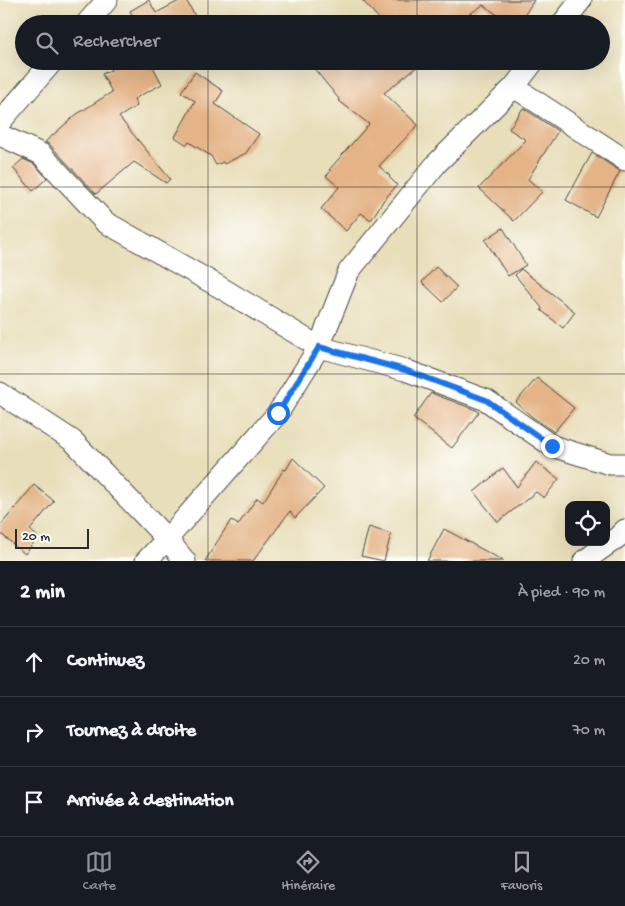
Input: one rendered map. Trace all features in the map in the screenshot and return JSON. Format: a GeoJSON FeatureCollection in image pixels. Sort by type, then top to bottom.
{"type":"FeatureCollection","features":[{"type":"Feature","properties":{"kind":"street"},"geometry":{"type":"LineString","coordinates":[[94,15],[107,0]]}},
{"type":"Feature","properties":{"kind":"street"},"geometry":{"type":"LineString","coordinates":[[569,15],[581,0]]}},
{"type":"Feature","properties":{"kind":"street"},"geometry":{"type":"LineString","coordinates":[[0,122],[46,70]]}},
{"type":"Feature","properties":{"kind":"street"},"geometry":{"type":"LineString","coordinates":[[146,561],[278,413],[319,347],[349,271],[437,163],[514,87],[527,70]]}},
{"type":"Feature","properties":{"kind":"street"},"geometry":{"type":"LineString","coordinates":[[514,87],[625,160]]}},
{"type":"Feature","properties":{"kind":"street"},"geometry":{"type":"LineString","coordinates":[[0,135],[41,154],[105,222],[218,286],[319,347],[405,370],[486,400],[552,446],[618,464],[625,480]]}},
{"type":"Feature","properties":{"kind":"street"},"geometry":{"type":"LineString","coordinates":[[0,393],[73,441],[185,561]]}},
{"type":"Feature","properties":{"kind":"street"},"geometry":{"type":"LineString","coordinates":[[584,561],[625,530]]}},
{"type":"Feature","properties":{"kind":"building"},"geometry":{"type":"Polygon","coordinates":[[[149,0],[156,13],[181,0],[186,0],[194,15],[132,15],[130,11],[149,0]]]}},
{"type":"Feature","properties":{"kind":"building"},"geometry":{"type":"Polygon","coordinates":[[[362,0],[534,0],[525,15],[498,15],[483,5],[468,15],[376,15],[362,0]]]}},
{"type":"Feature","properties":{"kind":"building"},"geometry":{"type":"Polygon","coordinates":[[[111,70],[155,70],[162,84],[134,99],[137,106],[119,117],[170,179],[166,183],[134,162],[96,194],[45,142],[77,114],[112,92],[102,74],[111,70]]]}},
{"type":"Feature","properties":{"kind":"building"},"geometry":{"type":"Polygon","coordinates":[[[315,70],[413,70],[384,93],[418,125],[379,166],[397,185],[383,201],[371,220],[361,213],[346,231],[321,209],[339,187],[326,176],[331,171],[329,170],[369,124],[339,99],[315,70]]]}},
{"type":"Feature","properties":{"kind":"building"},"geometry":{"type":"Polygon","coordinates":[[[195,72],[223,91],[215,104],[259,134],[246,153],[224,164],[223,162],[216,165],[211,156],[189,142],[187,145],[175,137],[195,101],[181,92],[195,72]]]}},
{"type":"Feature","properties":{"kind":"building"},"geometry":{"type":"Polygon","coordinates":[[[523,108],[558,131],[528,179],[542,192],[514,221],[479,188],[526,140],[509,129],[523,108]]]}},
{"type":"Feature","properties":{"kind":"building"},"geometry":{"type":"Polygon","coordinates":[[[592,153],[620,171],[596,217],[566,200],[592,153]]]}},
{"type":"Feature","properties":{"kind":"building"},"geometry":{"type":"Polygon","coordinates":[[[23,159],[34,164],[47,178],[33,191],[13,168],[23,159]]]}},
{"type":"Feature","properties":{"kind":"building"},"geometry":{"type":"Polygon","coordinates":[[[503,228],[526,265],[508,276],[485,240],[503,228]]]}},
{"type":"Feature","properties":{"kind":"building"},"geometry":{"type":"Polygon","coordinates":[[[436,267],[457,287],[443,302],[422,282],[436,267]]]}},
{"type":"Feature","properties":{"kind":"building"},"geometry":{"type":"Polygon","coordinates":[[[521,269],[575,312],[563,328],[541,310],[542,308],[515,275],[521,269]]]}},
{"type":"Feature","properties":{"kind":"building"},"geometry":{"type":"Polygon","coordinates":[[[537,378],[574,408],[554,432],[531,416],[516,402],[537,378]]]}},
{"type":"Feature","properties":{"kind":"building"},"geometry":{"type":"Polygon","coordinates":[[[431,393],[479,412],[452,448],[413,418],[431,393]]]}},
{"type":"Feature","properties":{"kind":"building"},"geometry":{"type":"Polygon","coordinates":[[[293,458],[324,488],[295,518],[290,511],[253,561],[205,561],[231,520],[238,525],[257,498],[263,502],[293,458]]]}},
{"type":"Feature","properties":{"kind":"building"},"geometry":{"type":"Polygon","coordinates":[[[536,462],[559,479],[544,498],[536,492],[498,522],[474,492],[503,468],[517,487],[536,462]]]}},
{"type":"Feature","properties":{"kind":"building"},"geometry":{"type":"Polygon","coordinates":[[[34,485],[54,501],[30,530],[38,537],[25,554],[0,533],[0,526],[34,485]]]}},
{"type":"Feature","properties":{"kind":"building"},"geometry":{"type":"Polygon","coordinates":[[[369,527],[391,534],[384,561],[361,556],[369,527]]]}},
{"type":"Feature","properties":{"kind":"building"},"geometry":{"type":"Polygon","coordinates":[[[444,529],[504,561],[427,561],[444,529]]]}},
{"type":"Feature","properties":{"kind":"route"},"geometry":{"type":"LineString","coordinates":[[278,413],[319,347],[405,370],[486,400],[552,446]]}}]}
